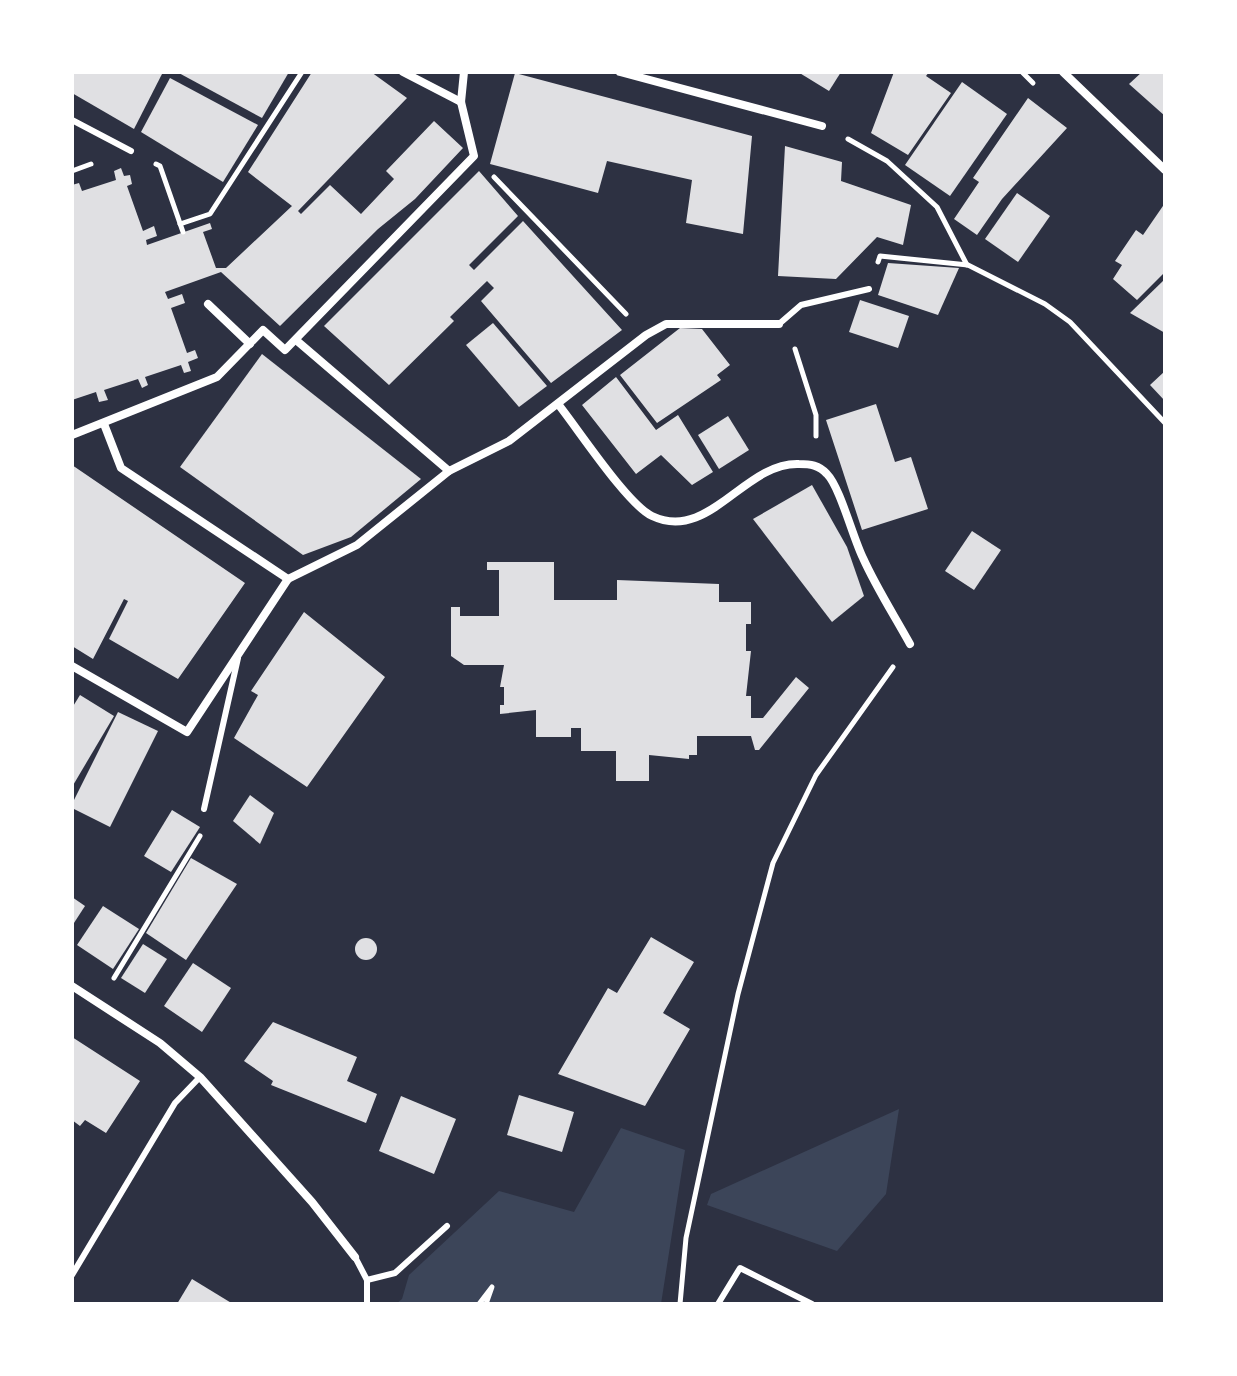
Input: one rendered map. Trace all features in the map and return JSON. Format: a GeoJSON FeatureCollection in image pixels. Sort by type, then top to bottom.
{"type":"FeatureCollection","features":[{"type":"Feature","properties":{"kind":"street"},"geometry":{"type":"LineString","coordinates":[[403,72],[461,102]]}},
{"type":"Feature","properties":{"kind":"street"},"geometry":{"type":"LineString","coordinates":[[72,435],[217,377],[263,330],[285,350],[296,340],[474,156],[461,102],[464,72]]}},
{"type":"Feature","properties":{"kind":"street"},"geometry":{"type":"LineString","coordinates":[[620,72],[822,126]]}},
{"type":"Feature","properties":{"kind":"street"},"geometry":{"type":"LineString","coordinates":[[1063,72],[1165,170]]}},
{"type":"Feature","properties":{"kind":"street"},"geometry":{"type":"LineString","coordinates":[[208,304],[250,344]]}},
{"type":"Feature","properties":{"kind":"street"},"geometry":{"type":"LineString","coordinates":[[72,666],[187,732],[288,579],[357,545],[449,471],[509,441],[646,335],[666,324],[779,324]]}},
{"type":"Feature","properties":{"kind":"street"},"geometry":{"type":"LineString","coordinates":[[296,340],[449,471]]}},
{"type":"Feature","properties":{"kind":"street"},"geometry":{"type":"LineString","coordinates":[[558,404],[636,504],[662,520],[696,519],[758,474],[786,464],[814,464],[829,474],[863,559],[910,644]]}},
{"type":"Feature","properties":{"kind":"street"},"geometry":{"type":"LineString","coordinates":[[104,424],[121,468],[288,579]]}},
{"type":"Feature","properties":{"kind":"street"},"geometry":{"type":"LineString","coordinates":[[72,986],[160,1043],[200,1077],[312,1202],[355,1257]]}},
{"type":"Feature","properties":{"kind":"lane"},"geometry":{"type":"LineString","coordinates":[[72,120],[131,151]]}},
{"type":"Feature","properties":{"kind":"lane"},"geometry":{"type":"LineString","coordinates":[[779,324],[801,305],[869,289]]}},
{"type":"Feature","properties":{"kind":"lane"},"geometry":{"type":"LineString","coordinates":[[204,809],[240,650]]}},
{"type":"Feature","properties":{"kind":"lane"},"geometry":{"type":"LineString","coordinates":[[72,1275],[175,1103],[200,1077]]}},
{"type":"Feature","properties":{"kind":"lane"},"geometry":{"type":"LineString","coordinates":[[367,1280],[395,1273],[447,1226]]}},
{"type":"Feature","properties":{"kind":"lane"},"geometry":{"type":"LineString","coordinates":[[355,1257],[367,1280],[367,1304]]}},
{"type":"Feature","properties":{"kind":"lane"},"geometry":{"type":"LineString","coordinates":[[718,1304],[740,1268],[812,1304]]}},
{"type":"Feature","properties":{"kind":"path"},"geometry":{"type":"LineString","coordinates":[[180,224],[210,214],[302,72]]}},
{"type":"Feature","properties":{"kind":"path"},"geometry":{"type":"LineString","coordinates":[[822,126],[887,161],[937,207],[968,265]]}},
{"type":"Feature","properties":{"kind":"path"},"geometry":{"type":"LineString","coordinates":[[474,156],[646,335]]}},
{"type":"Feature","properties":{"kind":"path"},"geometry":{"type":"LineString","coordinates":[[160,166],[183,232]]}},
{"type":"Feature","properties":{"kind":"path"},"geometry":{"type":"LineString","coordinates":[[869,289],[880,256],[968,265],[1045,304],[1070,322],[1165,423]]}},
{"type":"Feature","properties":{"kind":"path"},"geometry":{"type":"LineString","coordinates":[[792,341],[816,415]]}},
{"type":"Feature","properties":{"kind":"path"},"geometry":{"type":"LineString","coordinates":[[680,1304],[686,1238],[738,994],[773,863],[816,775],[910,644]]}},
{"type":"Feature","properties":{"kind":"path"},"geometry":{"type":"LineString","coordinates":[[112,982],[207,826]]}},
{"type":"Feature","properties":{"kind":"path"},"geometry":{"type":"LineString","coordinates":[[479,1304],[492,1287],[486,1304]]}},
{"type":"Feature","properties":{"kind":"shaded area"},"geometry":{"type":"Polygon","coordinates":[[[899,1109],[886,1194],[837,1251],[707,1205],[711,1194],[899,1109]]]}},
{"type":"Feature","properties":{"kind":"shaded area"},"geometry":{"type":"Polygon","coordinates":[[[621,1128],[685,1150],[661,1304],[396,1304],[402,1299],[409,1275],[499,1191],[574,1212],[621,1128]]]}},
{"type":"Feature","properties":{"kind":"building"},"geometry":{"type":"Polygon","coordinates":[[[72,72],[163,72],[134,129],[72,93],[72,72]]]}},
{"type":"Feature","properties":{"kind":"building"},"geometry":{"type":"Polygon","coordinates":[[[177,72],[289,72],[262,118],[177,72]]]}},
{"type":"Feature","properties":{"kind":"building"},"geometry":{"type":"Polygon","coordinates":[[[312,72],[371,72],[407,98],[298,211],[301,214],[330,185],[361,214],[394,179],[386,171],[434,121],[463,148],[415,199],[378,229],[280,326],[221,272],[165,292],[168,299],[182,294],[185,303],[171,308],[187,353],[195,350],[198,358],[188,362],[191,371],[184,373],[181,365],[145,377],[148,385],[142,388],[138,379],[104,390],[108,400],[99,402],[96,392],[72,400],[72,185],[79,183],[82,191],[116,180],[114,171],[121,168],[124,176],[130,175],[132,184],[127,186],[143,231],[154,226],[157,236],[146,240],[147,245],[210,223],[212,229],[203,232],[216,268],[226,268],[292,206],[248,172],[312,72]]]}},
{"type":"Feature","properties":{"kind":"building"},"geometry":{"type":"Polygon","coordinates":[[[798,72],[841,72],[829,91],[798,72]]]}},
{"type":"Feature","properties":{"kind":"building"},"geometry":{"type":"Polygon","coordinates":[[[894,72],[929,72],[926,76],[951,93],[908,155],[871,133],[894,72]]]}},
{"type":"Feature","properties":{"kind":"building"},"geometry":{"type":"Polygon","coordinates":[[[1142,72],[1165,72],[1165,116],[1129,84],[1142,72]]]}},
{"type":"Feature","properties":{"kind":"building"},"geometry":{"type":"Polygon","coordinates":[[[515,73],[752,136],[743,234],[686,223],[692,180],[607,161],[598,193],[490,164],[515,73]]]}},
{"type":"Feature","properties":{"kind":"building"},"geometry":{"type":"Polygon","coordinates":[[[170,78],[258,125],[223,182],[141,132],[170,78]]]}},
{"type":"Feature","properties":{"kind":"building"},"geometry":{"type":"Polygon","coordinates":[[[962,82],[1007,114],[950,196],[905,165],[962,82]]]}},
{"type":"Feature","properties":{"kind":"building"},"geometry":{"type":"Polygon","coordinates":[[[1028,98],[1067,128],[1002,199],[977,235],[954,219],[979,182],[973,178],[1028,98]]]}},
{"type":"Feature","properties":{"kind":"building"},"geometry":{"type":"Polygon","coordinates":[[[785,146],[842,162],[841,181],[911,205],[903,245],[877,237],[836,279],[778,276],[785,146]]]}},
{"type":"Feature","properties":{"kind":"building"},"geometry":{"type":"Polygon","coordinates":[[[479,171],[518,216],[469,265],[474,270],[523,221],[622,330],[551,383],[481,301],[494,288],[487,281],[450,317],[454,321],[389,385],[324,326],[479,171]]]}},
{"type":"Feature","properties":{"kind":"building"},"geometry":{"type":"Polygon","coordinates":[[[1017,193],[1050,216],[1018,262],[985,239],[1017,193]]]}},
{"type":"Feature","properties":{"kind":"building"},"geometry":{"type":"Polygon","coordinates":[[[1165,203],[1165,272],[1137,300],[1113,279],[1122,265],[1115,261],[1136,230],[1143,235],[1165,203]]]}},
{"type":"Feature","properties":{"kind":"building"},"geometry":{"type":"Polygon","coordinates":[[[888,263],[959,268],[938,315],[878,295],[888,263]]]}},
{"type":"Feature","properties":{"kind":"building"},"geometry":{"type":"Polygon","coordinates":[[[1165,279],[1165,333],[1130,313],[1165,279]]]}},
{"type":"Feature","properties":{"kind":"building"},"geometry":{"type":"Polygon","coordinates":[[[860,300],[909,316],[898,348],[849,332],[860,300]]]}},
{"type":"Feature","properties":{"kind":"building"},"geometry":{"type":"Polygon","coordinates":[[[493,323],[547,386],[519,407],[466,345],[493,323]]]}},
{"type":"Feature","properties":{"kind":"building"},"geometry":{"type":"Polygon","coordinates":[[[680,328],[702,329],[730,365],[717,375],[721,380],[657,423],[620,375],[680,328]]]}},
{"type":"Feature","properties":{"kind":"building"},"geometry":{"type":"Polygon","coordinates":[[[262,354],[421,479],[351,537],[303,555],[180,467],[262,354]]]}},
{"type":"Feature","properties":{"kind":"building"},"geometry":{"type":"Polygon","coordinates":[[[1165,371],[1165,401],[1150,385],[1165,371]]]}},
{"type":"Feature","properties":{"kind":"building"},"geometry":{"type":"Polygon","coordinates":[[[616,377],[656,430],[678,415],[713,472],[692,485],[661,455],[636,474],[582,405],[616,377]]]}},
{"type":"Feature","properties":{"kind":"building"},"geometry":{"type":"Polygon","coordinates":[[[876,404],[895,462],[911,457],[928,509],[862,530],[826,420],[876,404]]]}},
{"type":"Feature","properties":{"kind":"building"},"geometry":{"type":"Polygon","coordinates":[[[728,416],[749,450],[719,469],[698,435],[728,416]]]}},
{"type":"Feature","properties":{"kind":"building"},"geometry":{"type":"Polygon","coordinates":[[[72,465],[245,583],[178,679],[109,639],[128,601],[124,599],[93,659],[72,646],[72,465]]]}},
{"type":"Feature","properties":{"kind":"building"},"geometry":{"type":"Polygon","coordinates":[[[812,485],[847,547],[864,596],[832,622],[753,519],[812,485]]]}},
{"type":"Feature","properties":{"kind":"building"},"geometry":{"type":"Polygon","coordinates":[[[972,531],[1001,550],[974,590],[945,571],[972,531]]]}},
{"type":"Feature","properties":{"kind":"building"},"geometry":{"type":"Polygon","coordinates":[[[487,562],[554,562],[554,600],[617,600],[617,580],[719,584],[719,602],[751,602],[751,624],[746,624],[746,651],[751,651],[746,696],[751,696],[751,718],[763,718],[796,677],[809,688],[759,750],[755,750],[751,736],[697,736],[697,755],[689,755],[689,759],[649,755],[649,781],[616,781],[616,751],[581,751],[581,728],[571,728],[571,737],[536,737],[536,710],[500,714],[500,705],[504,705],[504,687],[500,687],[504,665],[464,665],[451,656],[451,607],[460,607],[460,616],[499,616],[499,570],[487,570],[487,562]]]}},
{"type":"Feature","properties":{"kind":"building"},"geometry":{"type":"Polygon","coordinates":[[[304,612],[385,677],[307,787],[234,738],[258,695],[251,691],[304,612]]]}},
{"type":"Feature","properties":{"kind":"building"},"geometry":{"type":"Polygon","coordinates":[[[80,695],[114,716],[72,787],[72,708],[80,695]]]}},
{"type":"Feature","properties":{"kind":"building"},"geometry":{"type":"Polygon","coordinates":[[[118,712],[158,731],[110,827],[72,808],[72,804],[118,712]]]}},
{"type":"Feature","properties":{"kind":"building"},"geometry":{"type":"Polygon","coordinates":[[[250,795],[274,813],[260,844],[233,821],[250,795]]]}},
{"type":"Feature","properties":{"kind":"building"},"geometry":{"type":"Polygon","coordinates":[[[172,810],[200,827],[171,872],[144,856],[172,810]]]}},
{"type":"Feature","properties":{"kind":"building"},"geometry":{"type":"Polygon","coordinates":[[[191,858],[237,884],[186,960],[146,933],[191,858]]]}},
{"type":"Feature","properties":{"kind":"building"},"geometry":{"type":"Polygon","coordinates":[[[72,897],[85,906],[72,926],[72,897]]]}},
{"type":"Feature","properties":{"kind":"building"},"geometry":{"type":"Polygon","coordinates":[[[103,906],[139,929],[113,969],[77,945],[103,906]]]}},
{"type":"Feature","properties":{"kind":"building"},"geometry":{"type":"Polygon","coordinates":[[[651,937],[694,962],[663,1013],[690,1029],[645,1106],[558,1074],[608,988],[617,993],[651,937]]]}},
{"type":"Feature","properties":{"kind":"building"},"geometry":{"type":"Polygon","coordinates":[[[362,938],[370,938],[377,949],[370,960],[362,960],[355,953],[355,945],[362,938]]]}},
{"type":"Feature","properties":{"kind":"building"},"geometry":{"type":"Polygon","coordinates":[[[143,944],[167,959],[145,993],[121,978],[143,944]]]}},
{"type":"Feature","properties":{"kind":"building"},"geometry":{"type":"Polygon","coordinates":[[[193,963],[231,988],[202,1032],[164,1006],[193,963]]]}},
{"type":"Feature","properties":{"kind":"building"},"geometry":{"type":"Polygon","coordinates":[[[273,1022],[357,1057],[347,1081],[377,1094],[366,1123],[271,1085],[273,1081],[244,1061],[273,1022]]]}},
{"type":"Feature","properties":{"kind":"building"},"geometry":{"type":"Polygon","coordinates":[[[72,1037],[140,1081],[106,1133],[85,1120],[80,1126],[72,1120],[72,1037]]]}},
{"type":"Feature","properties":{"kind":"building"},"geometry":{"type":"Polygon","coordinates":[[[519,1095],[574,1112],[562,1152],[507,1135],[519,1095]]]}},
{"type":"Feature","properties":{"kind":"building"},"geometry":{"type":"Polygon","coordinates":[[[401,1096],[456,1119],[434,1174],[379,1151],[401,1096]]]}},
{"type":"Feature","properties":{"kind":"building"},"geometry":{"type":"Polygon","coordinates":[[[192,1279],[233,1304],[177,1304],[192,1279]]]}}]}
